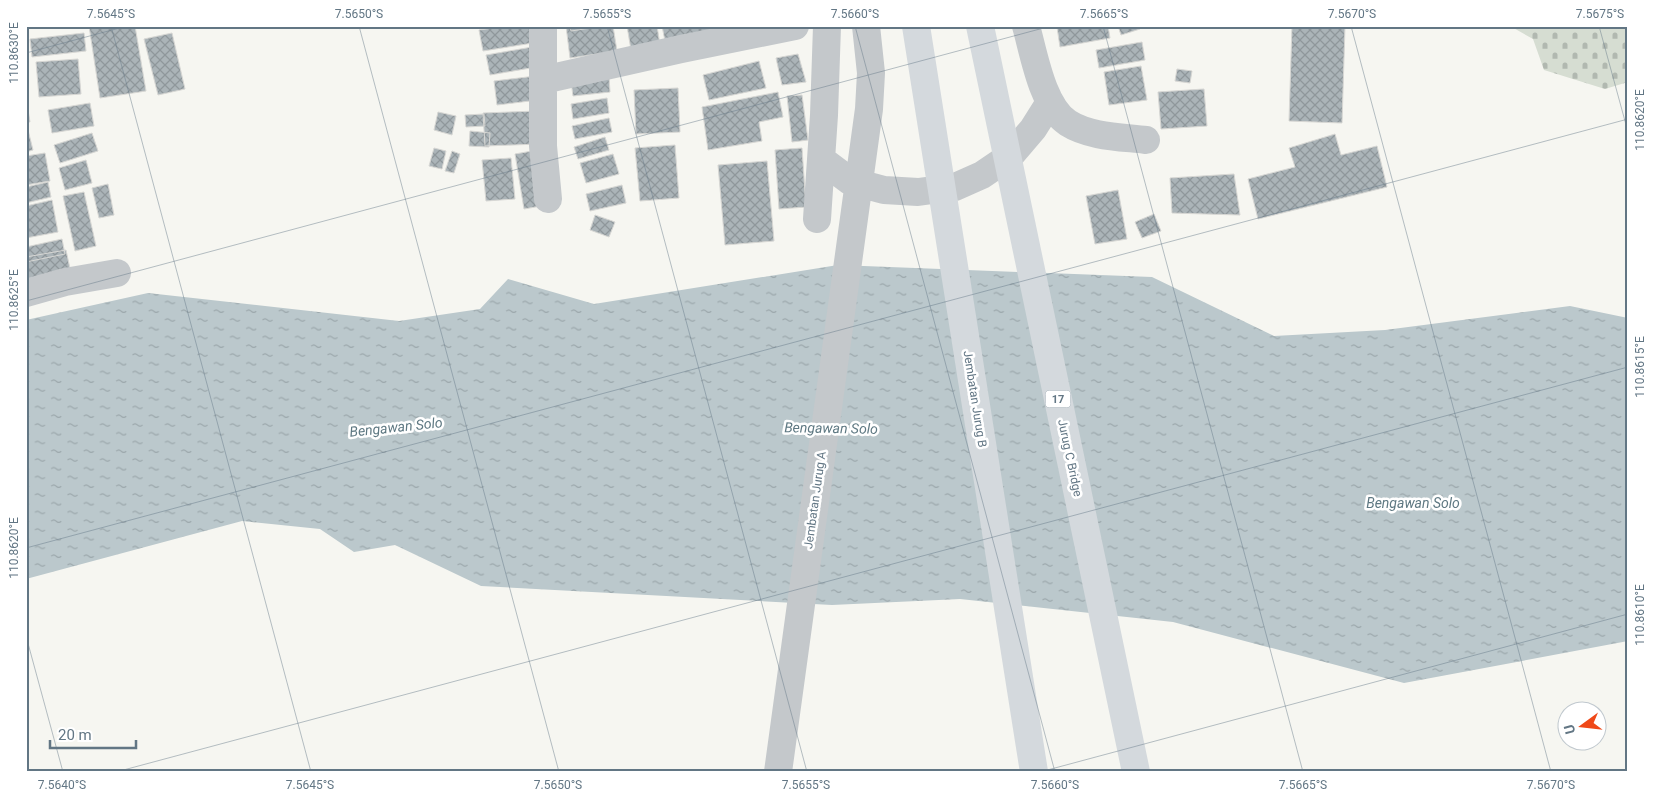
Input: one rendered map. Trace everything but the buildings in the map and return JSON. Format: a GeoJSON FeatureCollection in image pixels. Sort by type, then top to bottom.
{"type":"FeatureCollection","features":[{"type":"Feature","properties":{"kind":"highway","name":"Jembatan Jurug B"},"geometry":{"type":"LineString","coordinates":[[916,26],[1034,772]]}},
{"type":"Feature","properties":{"kind":"highway","name":"Jurug C Bridge"},"geometry":{"type":"LineString","coordinates":[[980,26],[1136,772]]}},
{"type":"Feature","properties":{"kind":"street"},"geometry":{"type":"LineString","coordinates":[[543,26],[543,146],[548,198]]}},
{"type":"Feature","properties":{"kind":"street"},"geometry":{"type":"LineString","coordinates":[[543,80],[795,26]]}},
{"type":"Feature","properties":{"kind":"street"},"geometry":{"type":"LineString","coordinates":[[817,219],[822,160],[827,26]]}},
{"type":"Feature","properties":{"kind":"street","name":"Jembatan Jurug A"},"geometry":{"type":"LineString","coordinates":[[778,772],[869,109],[871,73],[866,26]]}},
{"type":"Feature","properties":{"kind":"street"},"geometry":{"type":"LineString","coordinates":[[1026,26],[1045,91],[1058,114],[1068,123],[1084,130],[1146,140]]}},
{"type":"Feature","properties":{"kind":"street"},"geometry":{"type":"LineString","coordinates":[[822,160],[850,180],[884,190],[918,192],[955,187],[982,176],[1010,156],[1034,129],[1050,102]]}},
{"type":"Feature","properties":{"kind":"street"},"geometry":{"type":"LineString","coordinates":[[26,293],[65,282],[117,273]]}},
{"type":"Feature","properties":{"kind":"green space"},"geometry":{"type":"Polygon","coordinates":[[[1510,26],[1628,26],[1628,82],[1605,89],[1544,70],[1533,39],[1510,26]]]}},
{"type":"Feature","properties":{"kind":"water","name":"Bengawan Solo"},"geometry":{"type":"Polygon","coordinates":[[[838,265],[1152,277],[1274,336],[1385,330],[1570,306],[1628,318],[1628,641],[1404,683],[1173,622],[960,599],[832,605],[481,586],[395,545],[354,552],[320,529],[242,521],[26,579],[26,320],[148,293],[399,321],[480,309],[508,279],[594,304],[838,265]]]}}]}
